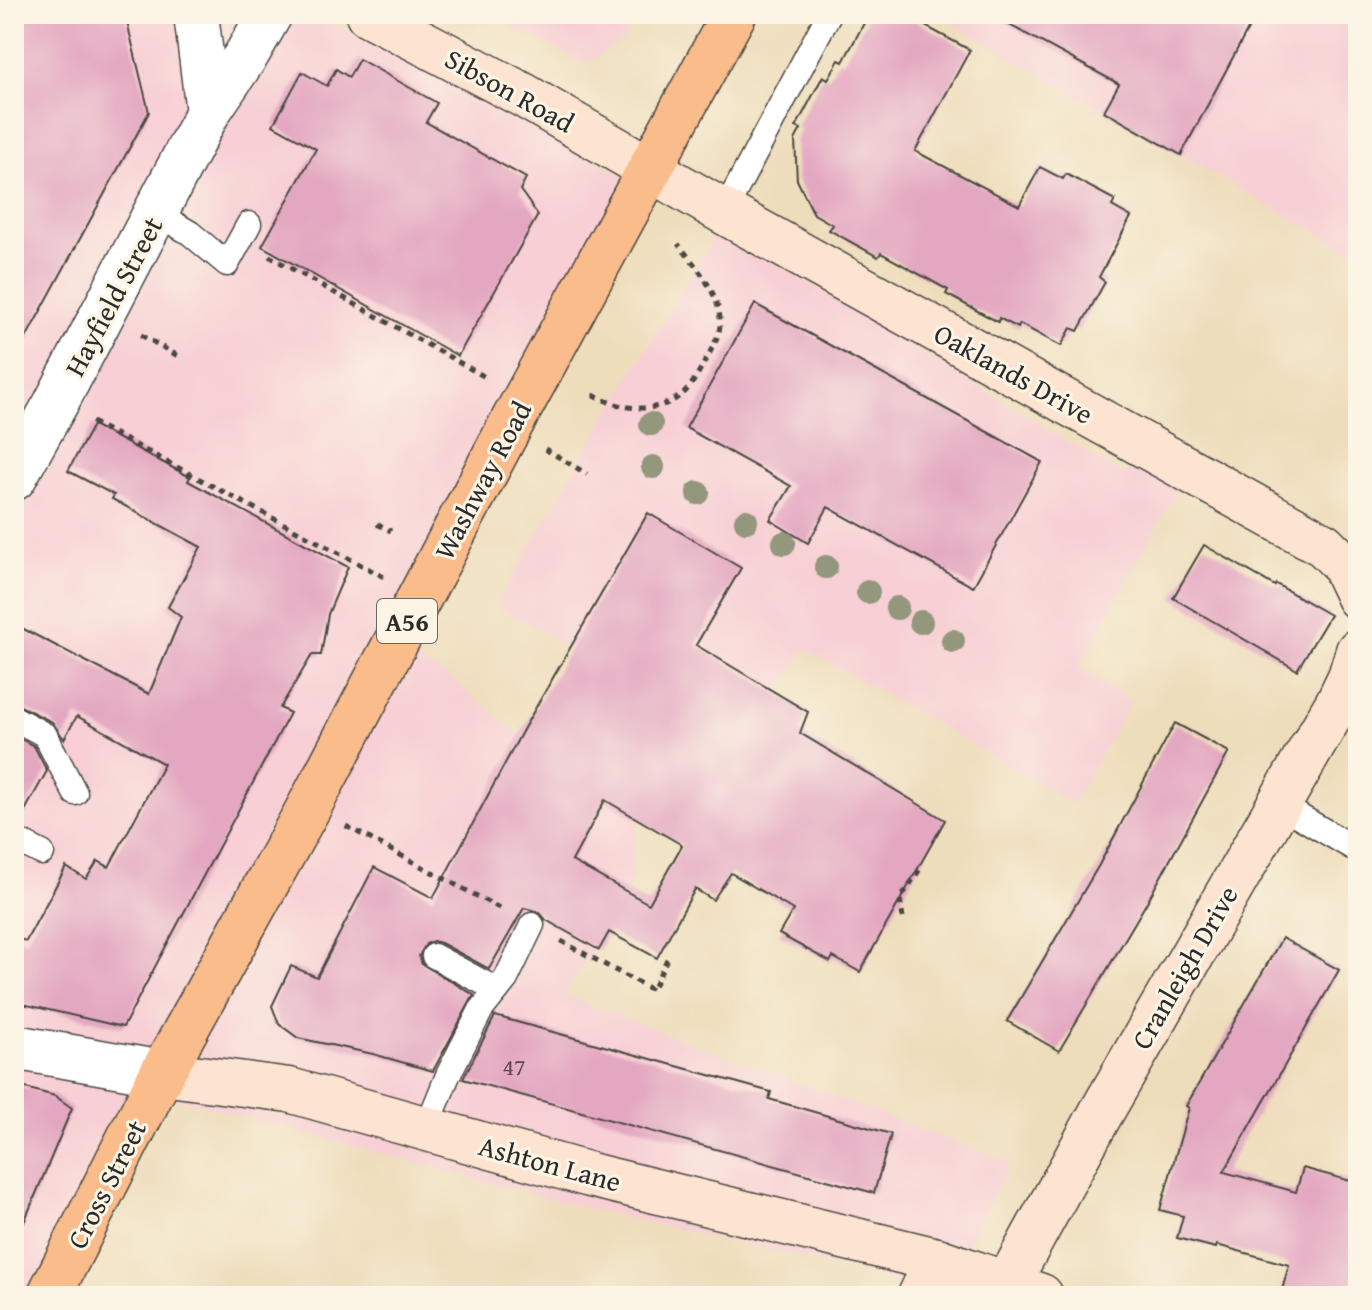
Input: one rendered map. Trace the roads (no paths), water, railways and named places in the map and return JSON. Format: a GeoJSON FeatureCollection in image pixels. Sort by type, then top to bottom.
{"type":"FeatureCollection","features":[{"type":"Feature","properties":{"kind":"highway","name":"Washway Road"},"geometry":{"type":"LineString","coordinates":[[162,1073],[309,807],[734,14]]}},
{"type":"Feature","properties":{"kind":"highway","name":"Cross Street"},"geometry":{"type":"LineString","coordinates":[[49,1296],[162,1073]]}},
{"type":"Feature","properties":{"kind":"main road","name":"Sibson Road"},"geometry":{"type":"LineString","coordinates":[[368,14],[523,95],[651,169]]}},
{"type":"Feature","properties":{"kind":"main road","name":"Oaklands Drive"},"geometry":{"type":"LineString","coordinates":[[651,169],[1324,545],[1342,563],[1358,597]]}},
{"type":"Feature","properties":{"kind":"main road","name":"Cranleigh Drive"},"geometry":{"type":"LineString","coordinates":[[1025,1290],[1101,1113],[1277,803],[1348,707],[1350,677],[1358,651]]}},
{"type":"Feature","properties":{"kind":"main road","name":"Ashton Lane"},"geometry":{"type":"LineString","coordinates":[[162,1073],[289,1090],[714,1206],[928,1278],[1025,1290]]}},
{"type":"Feature","properties":{"kind":"street"},"geometry":{"type":"LineString","coordinates":[[196,14],[208,112]]}},
{"type":"Feature","properties":{"kind":"street","name":"Hayfield Street"},"geometry":{"type":"LineString","coordinates":[[14,478],[36,428],[156,213],[208,112],[270,14]]}},
{"type":"Feature","properties":{"kind":"street"},"geometry":{"type":"LineString","coordinates":[[14,1047],[162,1073]]}},
{"type":"Feature","properties":{"kind":"lane"},"geometry":{"type":"LineString","coordinates":[[724,212],[829,14]]}},
{"type":"Feature","properties":{"kind":"lane"},"geometry":{"type":"LineString","coordinates":[[156,213],[190,233],[227,264],[244,232]]}},
{"type":"Feature","properties":{"kind":"lane"},"geometry":{"type":"LineString","coordinates":[[14,718],[45,735],[75,793]]}},
{"type":"Feature","properties":{"kind":"lane"},"geometry":{"type":"LineString","coordinates":[[1277,803],[1355,849]]}},
{"type":"Feature","properties":{"kind":"lane"},"geometry":{"type":"LineString","coordinates":[[14,839],[42,853]]}},
{"type":"Feature","properties":{"kind":"lane"},"geometry":{"type":"LineString","coordinates":[[426,1129],[448,1075],[481,1010],[506,979],[532,925]]}},
{"type":"Feature","properties":{"kind":"lane"},"geometry":{"type":"LineString","coordinates":[[434,956],[497,990]]}}]}
